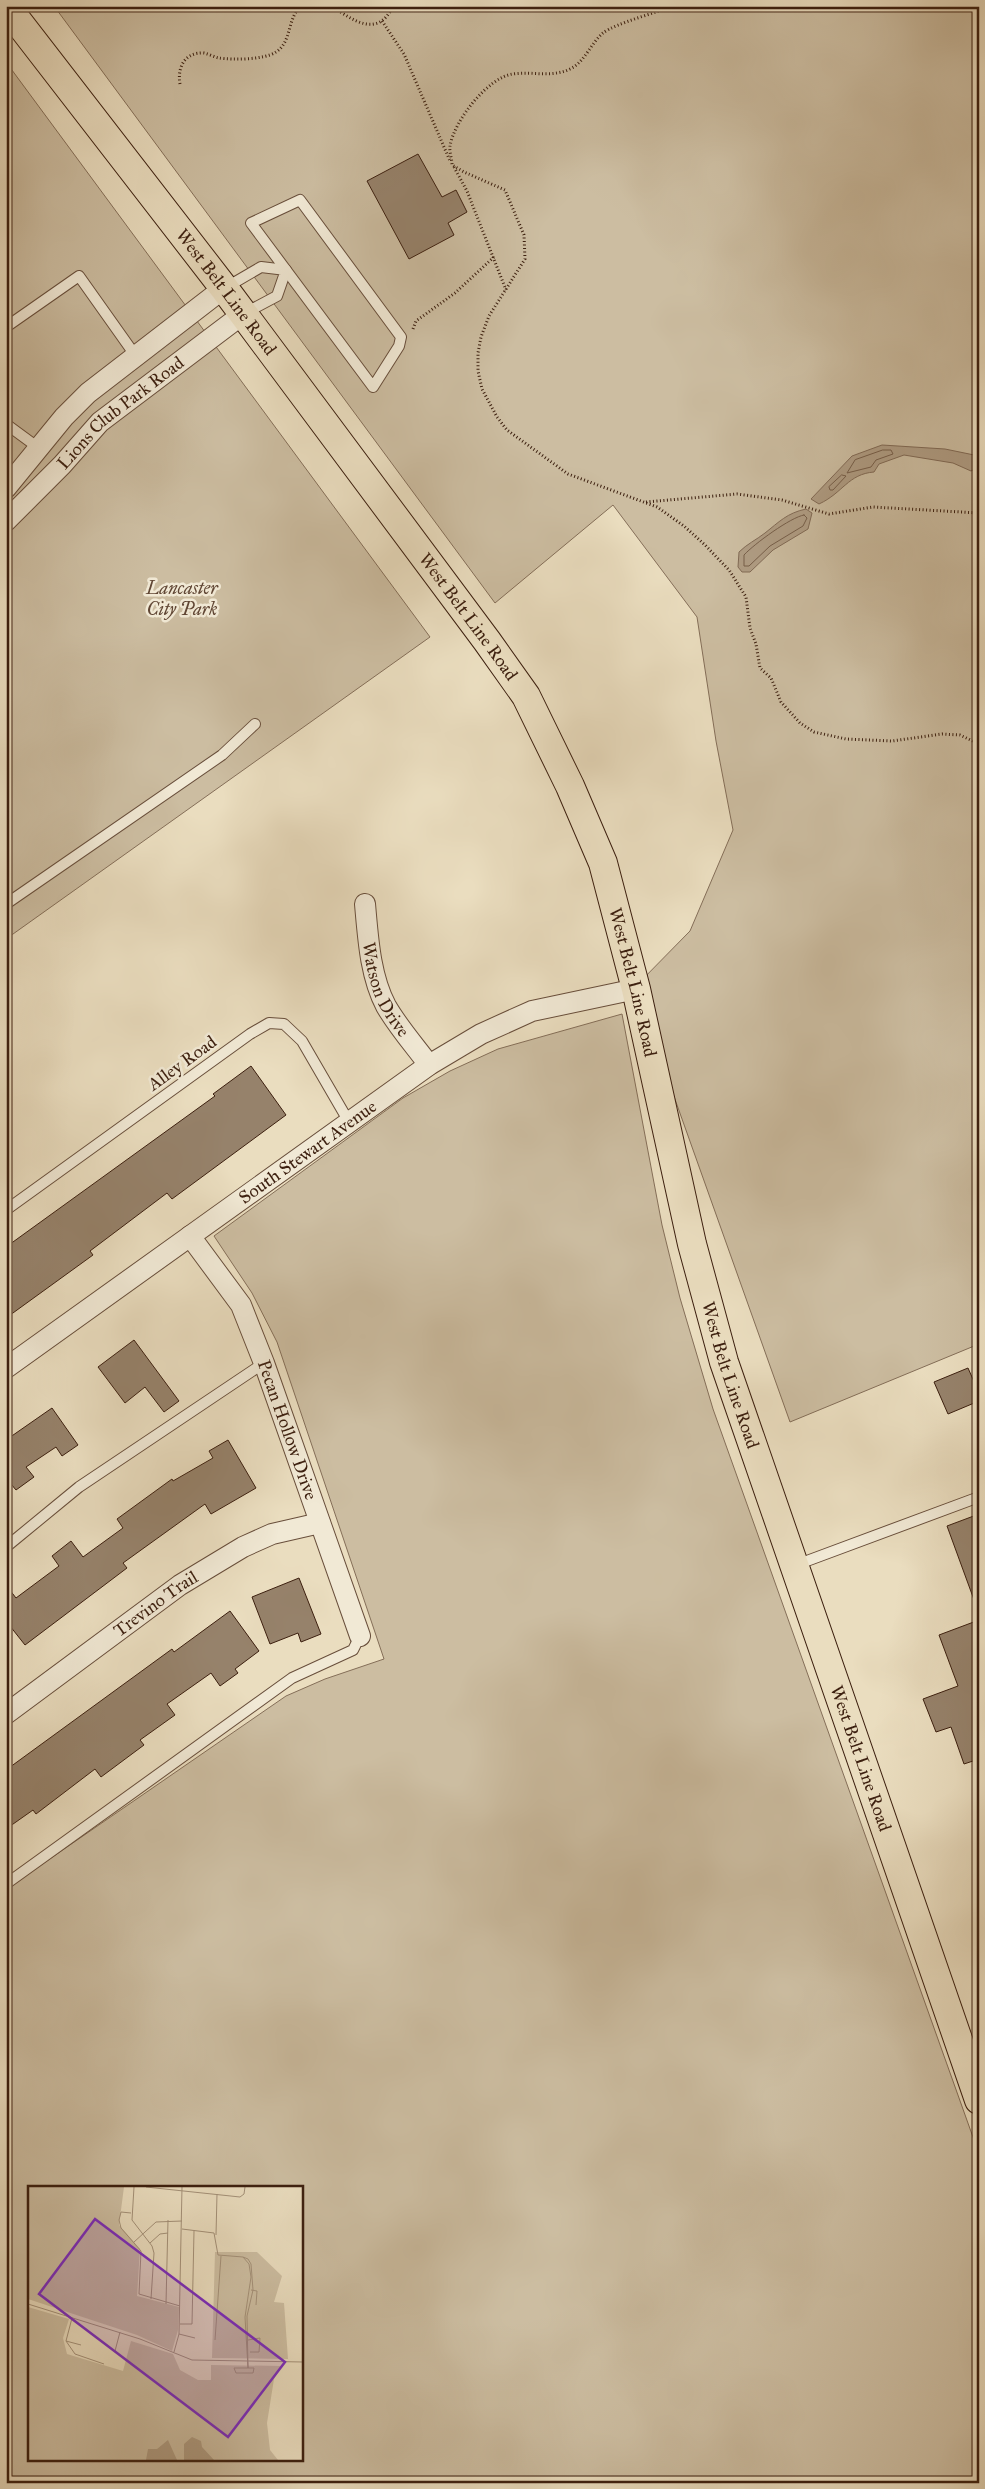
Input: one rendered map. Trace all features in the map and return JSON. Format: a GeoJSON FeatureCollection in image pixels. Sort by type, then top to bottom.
{"type":"FeatureCollection","features":[{"type":"Feature","properties":{"kind":"main road","name":"West Belt Line Road"},"geometry":{"type":"LineString","coordinates":[[6,6],[224,288],[526,696],[570,786],[603,863],[636,988],[692,1244],[724,1362],[793,1566],[972,2062],[979,2100]]}},
{"type":"Feature","properties":{"kind":"street","name":"Lions Club Park Road"},"geometry":{"type":"LineString","coordinates":[[6,489],[64,417],[88,393],[224,288]]}},
{"type":"Feature","properties":{"kind":"street","name":"Lions Club Park Road"},"geometry":{"type":"LineString","coordinates":[[6,521],[100,422],[243,314]]}},
{"type":"Feature","properties":{"kind":"street"},"geometry":{"type":"LineString","coordinates":[[135,355],[155,380]]}},
{"type":"Feature","properties":{"kind":"street"},"geometry":{"type":"LineString","coordinates":[[40,448],[62,464]]}},
{"type":"Feature","properties":{"kind":"street"},"geometry":{"type":"LineString","coordinates":[[6,489],[24,504]]}},
{"type":"Feature","properties":{"kind":"street","name":"Watson Drive"},"geometry":{"type":"LineString","coordinates":[[365,904],[368,942],[375,975],[385,1005],[429,1065]]}},
{"type":"Feature","properties":{"kind":"street","name":"South Stewart Avenue"},"geometry":{"type":"LineString","coordinates":[[6,1368],[429,1065],[481,1034],[532,1010],[636,988]]}},
{"type":"Feature","properties":{"kind":"street","name":"Pecan Hollow Drive"},"geometry":{"type":"LineString","coordinates":[[190,1236],[241,1305],[264,1363],[360,1636]]}},
{"type":"Feature","properties":{"kind":"street","name":"Trevino Trail"},"geometry":{"type":"LineString","coordinates":[[6,1714],[180,1585],[243,1547],[272,1534],[320,1523]]}},
{"type":"Feature","properties":{"kind":"lane"},"geometry":{"type":"LineString","coordinates":[[300,200],[401,337],[399,346],[373,387],[286,270],[251,223],[300,200]]}},
{"type":"Feature","properties":{"kind":"lane"},"geometry":{"type":"LineString","coordinates":[[224,288],[261,267],[286,270]]}},
{"type":"Feature","properties":{"kind":"lane"},"geometry":{"type":"LineString","coordinates":[[243,314],[278,296],[286,270]]}},
{"type":"Feature","properties":{"kind":"lane"},"geometry":{"type":"LineString","coordinates":[[6,327],[79,276],[135,355]]}},
{"type":"Feature","properties":{"kind":"lane"},"geometry":{"type":"LineString","coordinates":[[6,424],[40,448]]}},
{"type":"Feature","properties":{"kind":"lane"},"geometry":{"type":"LineString","coordinates":[[6,904],[222,755],[256,724]]}},
{"type":"Feature","properties":{"kind":"lane","name":"Alley Road"},"geometry":{"type":"LineString","coordinates":[[6,1210],[250,1034],[269,1023],[284,1024],[302,1041],[348,1122]]}},
{"type":"Feature","properties":{"kind":"lane"},"geometry":{"type":"LineString","coordinates":[[6,1546],[79,1487],[264,1363]]}},
{"type":"Feature","properties":{"kind":"lane"},"geometry":{"type":"LineString","coordinates":[[793,1566],[979,1497]]}},
{"type":"Feature","properties":{"kind":"lane"},"geometry":{"type":"LineString","coordinates":[[6,1884],[292,1678],[353,1650],[360,1636]]}},
{"type":"Feature","properties":{"kind":"path"},"geometry":{"type":"LineString","coordinates":[[180,84],[178,74],[181,65],[187,58],[196,54],[206,53],[216,58],[235,60],[275,53],[282,47],[294,12],[301,6]]}},
{"type":"Feature","properties":{"kind":"path"},"geometry":{"type":"LineString","coordinates":[[332,6],[354,22],[365,24],[382,21],[390,14],[393,6]]}},
{"type":"Feature","properties":{"kind":"path"},"geometry":{"type":"LineString","coordinates":[[675,6],[606,31],[578,64],[571,69],[548,75],[515,74],[505,76],[493,83],[457,124],[450,147],[452,164],[464,172],[505,190],[509,195],[514,214],[524,235],[525,259],[489,316],[481,336],[478,352],[478,371],[482,389],[497,417],[507,430],[568,474],[645,502],[684,526],[711,551],[746,596],[750,628],[756,644],[760,668],[770,678],[781,702],[800,723],[814,732],[846,739],[892,741],[942,734],[960,735],[979,744]]}},
{"type":"Feature","properties":{"kind":"path"},"geometry":{"type":"LineString","coordinates":[[382,21],[404,54],[436,130],[467,191],[506,290]]}},
{"type":"Feature","properties":{"kind":"path"},"geometry":{"type":"LineString","coordinates":[[401,337],[413,331],[416,321],[455,293],[494,257]]}},
{"type":"Feature","properties":{"kind":"path"},"geometry":{"type":"LineString","coordinates":[[645,502],[737,494],[782,500],[829,514],[873,508],[979,513]]}},
{"type":"Feature","properties":{"kind":"green space"},"geometry":{"type":"Polygon","coordinates":[[[54,6],[979,6],[979,1344],[790,1422],[635,987],[690,931],[733,830],[716,741],[697,617],[613,505],[495,603],[54,6]]]}},
{"type":"Feature","properties":{"kind":"green space","name":"Lancaster City Park"},"geometry":{"type":"Polygon","coordinates":[[[6,62],[430,637],[6,939],[6,62]]]}},
{"type":"Feature","properties":{"kind":"green space"},"geometry":{"type":"Polygon","coordinates":[[[622,1014],[662,1225],[680,1298],[713,1409],[979,2154],[979,2483],[6,2483],[6,1889],[286,1696],[325,1679],[384,1659],[277,1342],[252,1293],[214,1236],[403,1098],[450,1071],[498,1049],[622,1014]]]}},
{"type":"Feature","properties":{"kind":"water"},"geometry":{"type":"Polygon","coordinates":[[[882,445],[945,449],[979,456],[979,467],[971,471],[953,463],[904,455],[879,464],[874,472],[858,476],[819,504],[811,499],[852,456],[882,445]]]}},
{"type":"Feature","properties":{"kind":"water"},"geometry":{"type":"Polygon","coordinates":[[[806,509],[812,513],[808,529],[773,550],[750,572],[742,572],[738,567],[739,552],[784,518],[806,509]]]}},
{"type":"Feature","properties":{"kind":"building"},"geometry":{"type":"Polygon","coordinates":[[[418,154],[442,197],[456,190],[467,212],[448,223],[454,235],[409,259],[367,181],[418,154]]]}},
{"type":"Feature","properties":{"kind":"building"},"geometry":{"type":"Polygon","coordinates":[[[251,1066],[286,1115],[172,1199],[167,1193],[90,1251],[93,1255],[6,1318],[6,1247],[215,1096],[213,1094],[251,1066]]]}},
{"type":"Feature","properties":{"kind":"building"},"geometry":{"type":"Polygon","coordinates":[[[134,1340],[179,1401],[164,1412],[145,1387],[125,1403],[98,1367],[134,1340]]]}},
{"type":"Feature","properties":{"kind":"building"},"geometry":{"type":"Polygon","coordinates":[[[968,1368],[979,1393],[979,1401],[948,1414],[934,1382],[968,1368]]]}},
{"type":"Feature","properties":{"kind":"building"},"geometry":{"type":"Polygon","coordinates":[[[52,1408],[78,1445],[62,1456],[56,1447],[26,1467],[34,1477],[16,1490],[6,1478],[6,1440],[52,1408]]]}},
{"type":"Feature","properties":{"kind":"building"},"geometry":{"type":"Polygon","coordinates":[[[228,1440],[256,1488],[211,1514],[205,1504],[123,1563],[127,1568],[25,1645],[6,1621],[6,1585],[16,1598],[59,1566],[52,1556],[71,1541],[83,1557],[123,1528],[117,1519],[172,1479],[173,1481],[213,1458],[209,1451],[228,1440]]]}},
{"type":"Feature","properties":{"kind":"building"},"geometry":{"type":"Polygon","coordinates":[[[979,1514],[979,1607],[977,1608],[947,1526],[979,1514]]]}},
{"type":"Feature","properties":{"kind":"building"},"geometry":{"type":"Polygon","coordinates":[[[299,1578],[321,1634],[301,1642],[298,1633],[270,1644],[252,1597],[299,1578]]]}},
{"type":"Feature","properties":{"kind":"building"},"geometry":{"type":"Polygon","coordinates":[[[230,1611],[259,1651],[235,1669],[238,1673],[220,1686],[211,1673],[167,1704],[175,1715],[140,1740],[144,1745],[101,1777],[95,1769],[36,1814],[33,1810],[6,1829],[6,1770],[172,1649],[174,1652],[230,1611]]]}},
{"type":"Feature","properties":{"kind":"building"},"geometry":{"type":"Polygon","coordinates":[[[979,1620],[979,1759],[964,1764],[951,1727],[936,1732],[923,1699],[958,1686],[939,1635],[979,1620]]]}}]}
